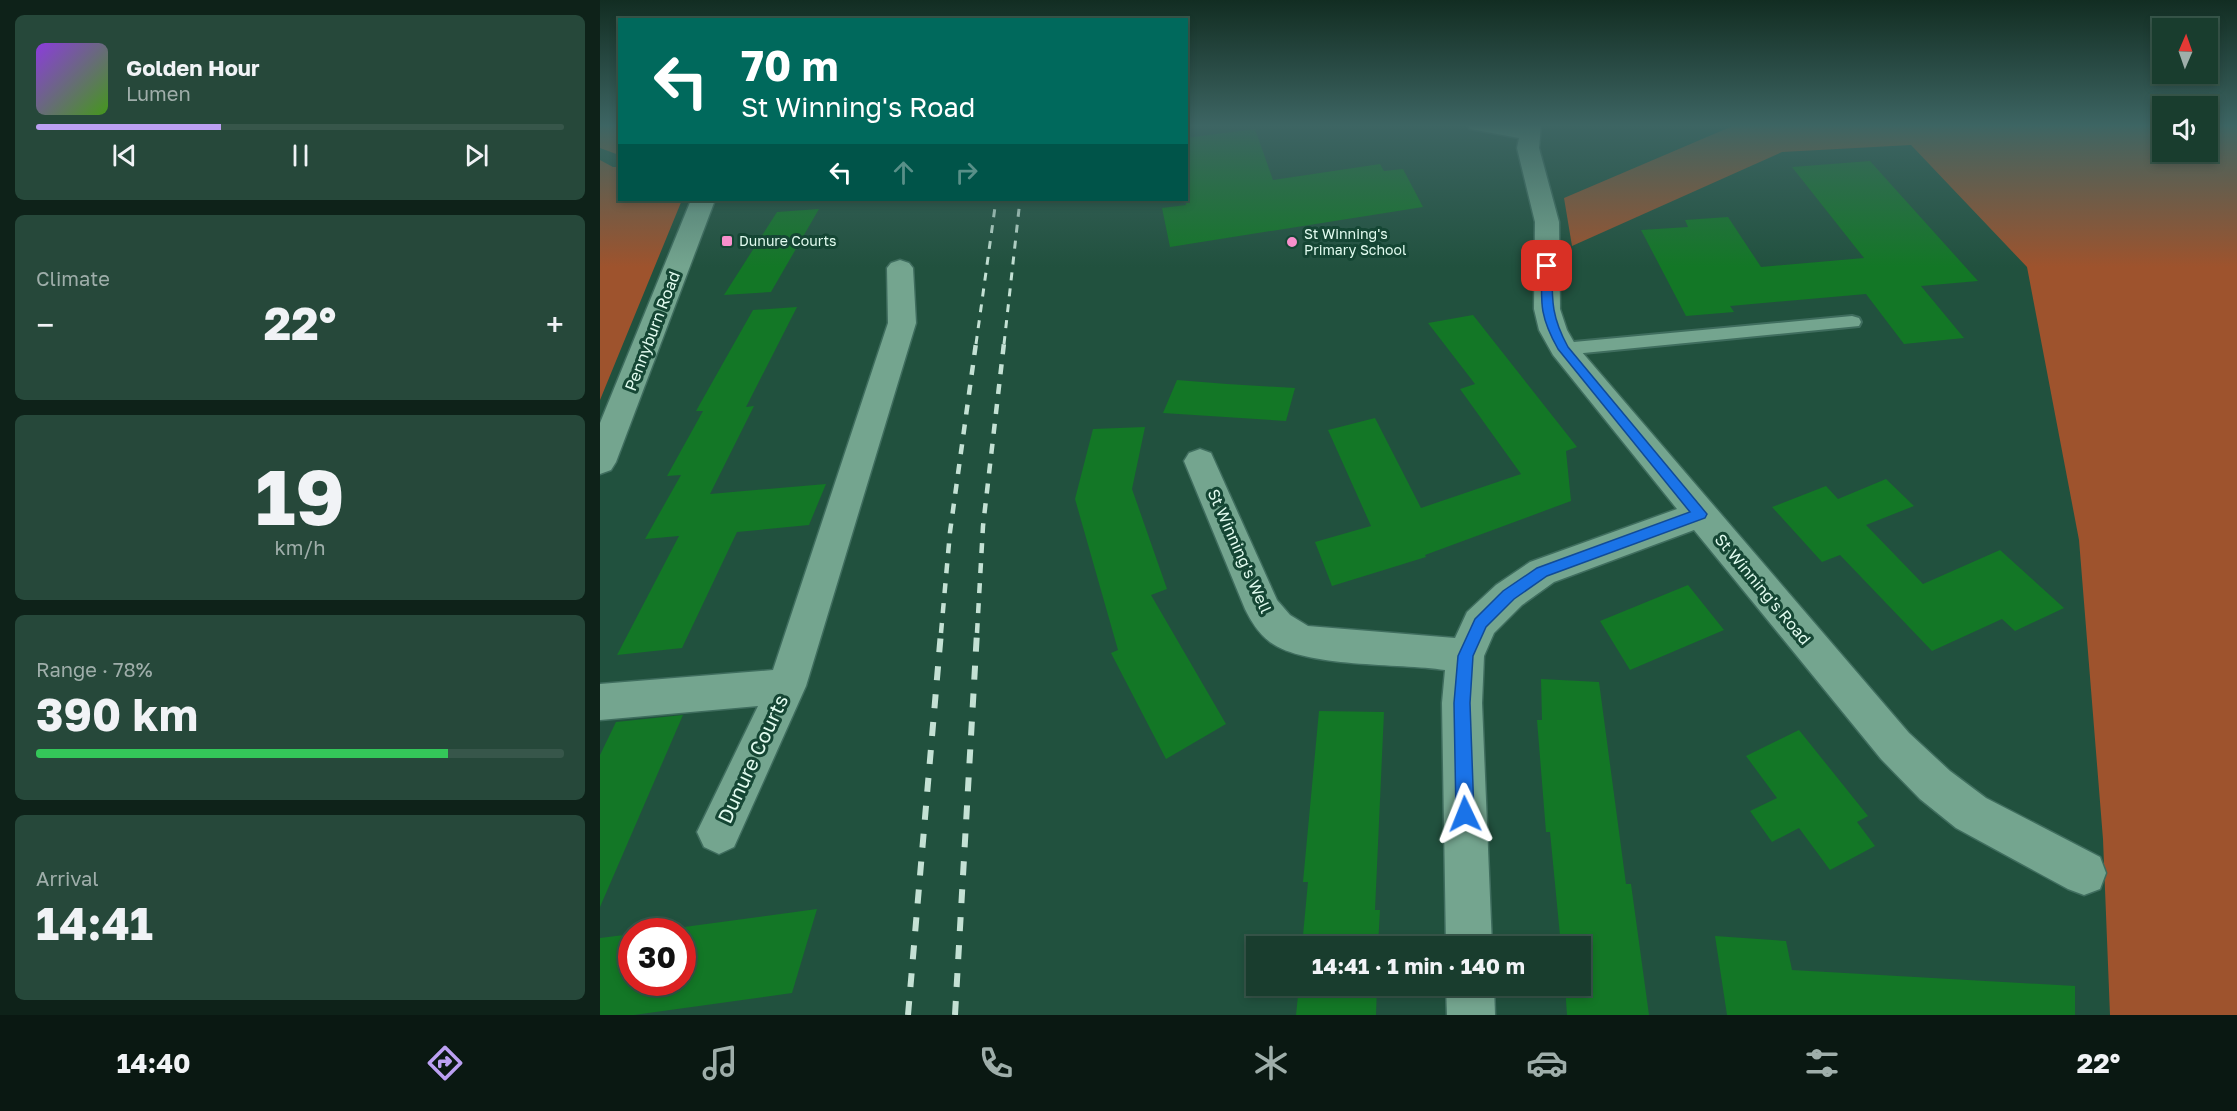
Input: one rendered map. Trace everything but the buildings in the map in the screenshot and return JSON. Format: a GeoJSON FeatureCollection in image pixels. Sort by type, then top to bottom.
{"type":"FeatureCollection","features":[{"type":"Feature","properties":{"kind":"street","name":"St Winning's Road"},"geometry":{"type":"LineString","coordinates":[[1534,172],[1547,222],[1547,309],[1553,330],[1563,349],[1896,746],[1935,785],[1971,813],[2084,873]]}},
{"type":"Feature","properties":{"kind":"street","name":"Pennyburn Road"},"geometry":{"type":"LineString","coordinates":[[600,462],[703,201]]}},
{"type":"Feature","properties":{"kind":"street","name":"Dunure Courts"},"geometry":{"type":"LineString","coordinates":[[718,832],[787,686],[902,323],[900,268]]}},
{"type":"Feature","properties":{"kind":"street","name":"St Winning's Well"},"geometry":{"type":"LineString","coordinates":[[1200,461],[1263,609],[1277,628],[1307,642],[1423,650],[1466,656]]}},
{"type":"Feature","properties":{"kind":"street"},"geometry":{"type":"LineString","coordinates":[[1469,936],[1462,703],[1466,656],[1480,623],[1509,595],[1542,572],[1700,514]]}},
{"type":"Feature","properties":{"kind":"street","name":"Dunure Courts"},"geometry":{"type":"LineString","coordinates":[[600,702],[787,686]]}},
{"type":"Feature","properties":{"kind":"street"},"geometry":{"type":"LineString","coordinates":[[1470,996],[1471,1015]]}},
{"type":"Feature","properties":{"kind":"lane"},"geometry":{"type":"LineString","coordinates":[[1563,349],[1852,322]]}},
{"type":"Feature","properties":{"kind":"shaded area"},"geometry":{"type":"Polygon","coordinates":[[[600,172],[618,172],[618,201],[682,201],[600,400],[600,172]]]}},
{"type":"Feature","properties":{"kind":"shaded area"},"geometry":{"type":"Polygon","coordinates":[[[1624,172],[1736,172],[1572,246],[1564,198],[1624,172]]]}},
{"type":"Feature","properties":{"kind":"shaded area"},"geometry":{"type":"Polygon","coordinates":[[[1937,172],[2237,172],[2237,1015],[2110,1015],[2103,839],[2079,540],[2027,267],[1937,172]]]}},
{"type":"Feature","properties":{"kind":"railway"},"geometry":{"type":"LineString","coordinates":[[976,344],[996,201]]}},
{"type":"Feature","properties":{"kind":"railway"},"geometry":{"type":"LineString","coordinates":[[1004,344],[1020,201]]}},
{"type":"Feature","properties":{"kind":"railway"},"geometry":{"type":"LineString","coordinates":[[941,633],[950,532],[976,343]]}},
{"type":"Feature","properties":{"kind":"railway"},"geometry":{"type":"LineString","coordinates":[[977,633],[983,526],[1004,343]]}},
{"type":"Feature","properties":{"kind":"railway"},"geometry":{"type":"LineString","coordinates":[[908,1015],[941,632]]}},
{"type":"Feature","properties":{"kind":"railway"},"geometry":{"type":"LineString","coordinates":[[955,1015],[977,632]]}},
{"type":"Feature","properties":{"kind":"place","name":"Dunure Courts"},"geometry":{"type":"Point","coordinates":[727,241]}},
{"type":"Feature","properties":{"kind":"place","name":"St Winning's Primary School"},"geometry":{"type":"Point","coordinates":[1292,242]}},
{"type":"Feature","properties":{"kind":"route"},"geometry":{"type":"LineString","coordinates":[[1465,814],[1462,703],[1466,656],[1480,623],[1509,595],[1542,572],[1700,514],[1563,349],[1553,330],[1547,309],[1547,266]]}}]}
